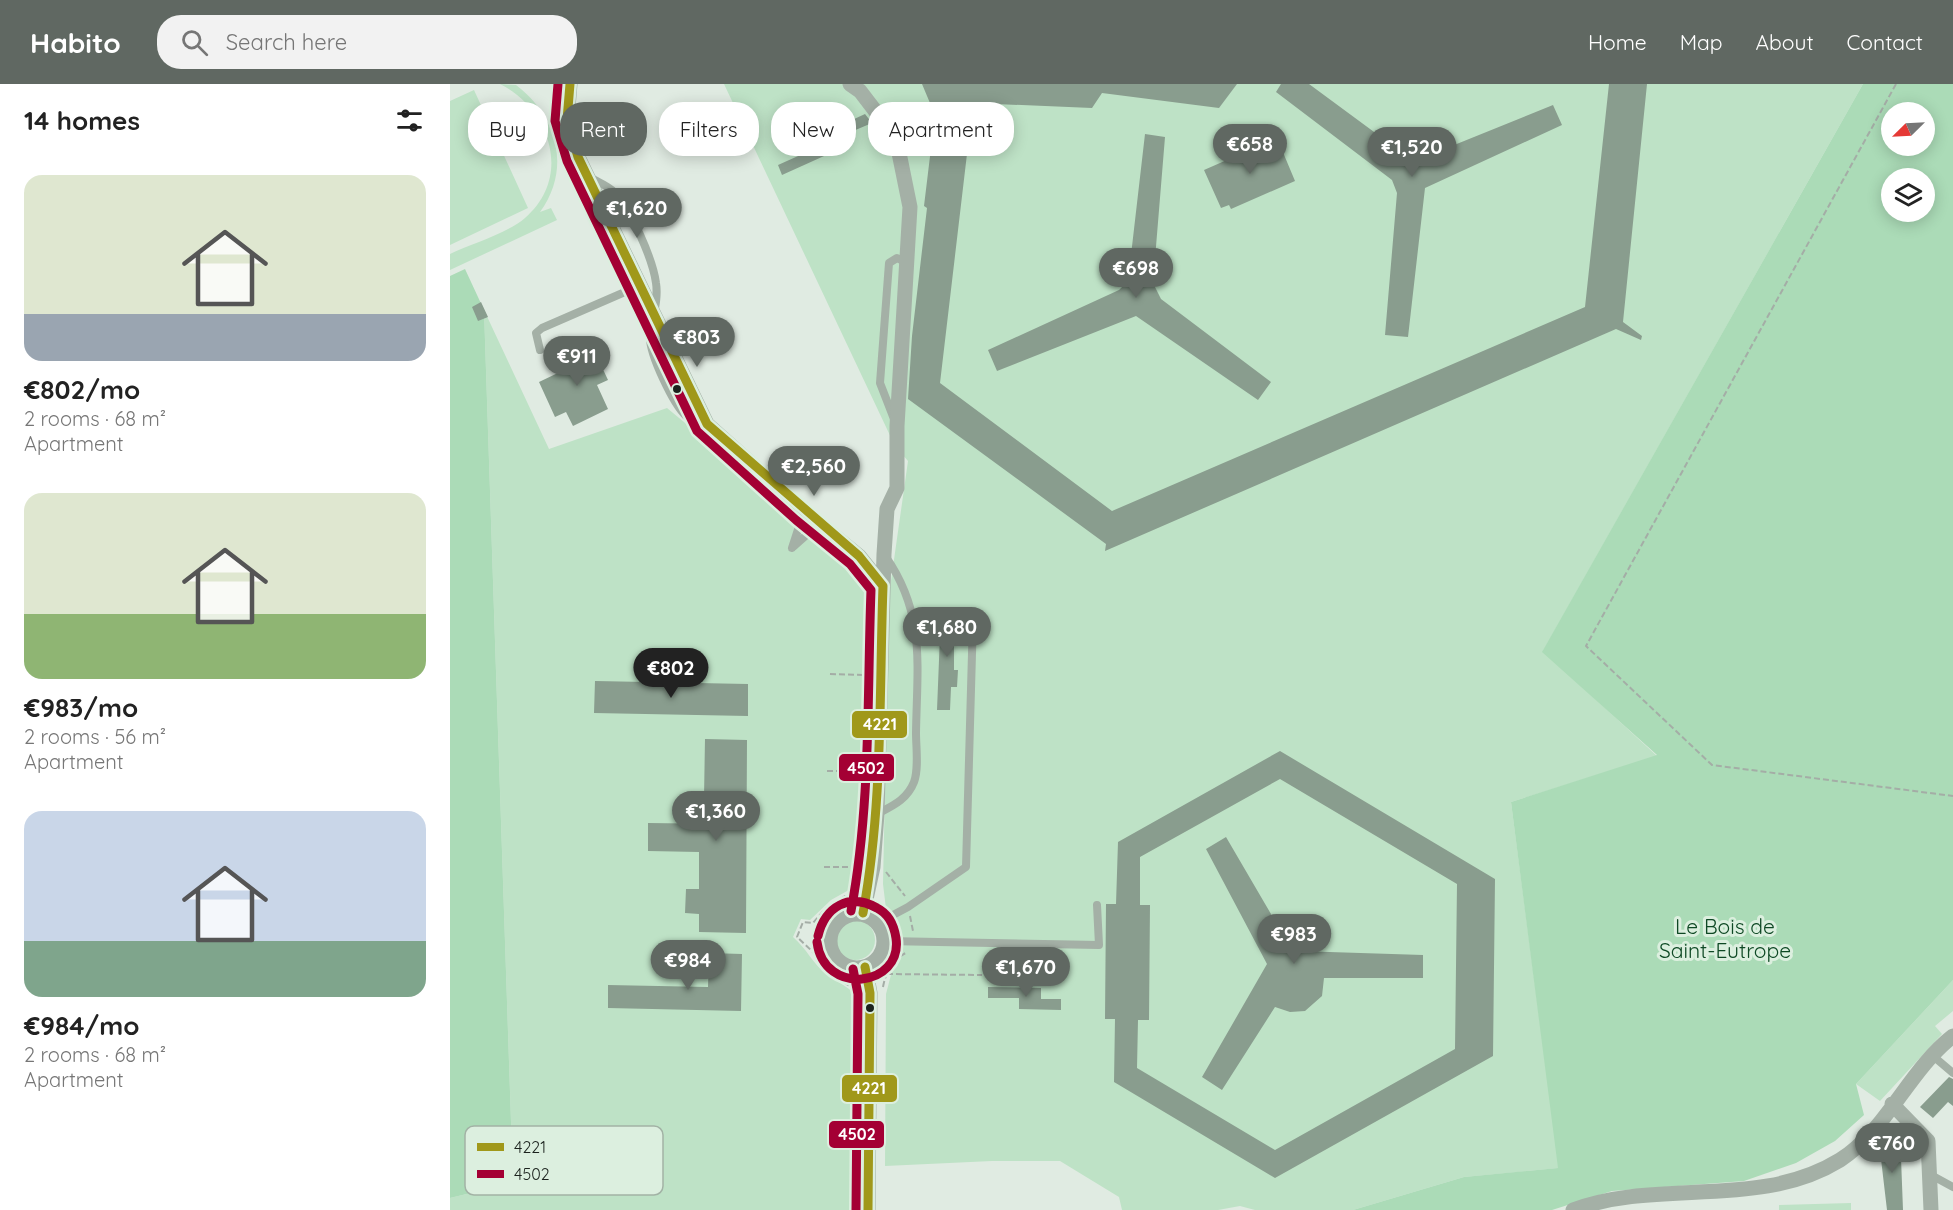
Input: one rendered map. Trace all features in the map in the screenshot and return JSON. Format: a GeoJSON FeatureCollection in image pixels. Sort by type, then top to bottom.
{"type":"FeatureCollection","features":[{"type":"Feature","properties":{"kind":"street"},"geometry":{"type":"LineString","coordinates":[[570,84],[567,120],[571,139],[697,407],[717,434],[859,556],[884,586]]}},
{"type":"Feature","properties":{"kind":"street"},"geometry":{"type":"LineString","coordinates":[[850,84],[860,92],[896,138],[910,207],[909,263],[897,426],[897,488],[887,509],[884,554],[877,814],[873,867],[862,913]]}},
{"type":"Feature","properties":{"kind":"street"},"geometry":{"type":"LineString","coordinates":[[853,913],[862,913],[878,923],[885,941],[879,957],[865,967],[856,968],[840,963],[830,949],[829,940],[836,922],[853,913]]}},
{"type":"Feature","properties":{"kind":"street"},"geometry":{"type":"LineString","coordinates":[[865,967],[870,993],[868,1210]]}},
{"type":"Feature","properties":{"kind":"street"},"geometry":{"type":"LineString","coordinates":[[1573,1210],[1616,1199],[1757,1190],[1815,1174],[1841,1160],[1866,1138],[1892,1104],[1953,1036]]}},
{"type":"Feature","properties":{"kind":"street"},"geometry":{"type":"LineString","coordinates":[[1892,1104],[1928,1141],[1931,1210]]}},
{"type":"Feature","properties":{"kind":"lane"},"geometry":{"type":"LineString","coordinates":[[587,176],[613,191],[630,216],[653,268],[657,284],[655,317]]}},
{"type":"Feature","properties":{"kind":"lane"},"geometry":{"type":"LineString","coordinates":[[540,350],[536,333],[542,328],[641,285]]}},
{"type":"Feature","properties":{"kind":"lane"},"geometry":{"type":"LineString","coordinates":[[804,511],[792,548],[820,523]]}},
{"type":"Feature","properties":{"kind":"lane"},"geometry":{"type":"LineString","coordinates":[[877,814],[900,802],[915,780],[918,646],[916,623],[900,577],[884,554]]}},
{"type":"Feature","properties":{"kind":"lane"},"geometry":{"type":"LineString","coordinates":[[878,923],[909,907],[966,867],[972,618]]}},
{"type":"Feature","properties":{"kind":"lane"},"geometry":{"type":"LineString","coordinates":[[885,941],[1099,945],[1097,905]]}},
{"type":"Feature","properties":{"kind":"lane"},"geometry":{"type":"LineString","coordinates":[[1933,1056],[1953,1073]]}},
{"type":"Feature","properties":{"kind":"lane"},"geometry":{"type":"LineString","coordinates":[[1931,1175],[1953,1187]]}},
{"type":"Feature","properties":{"kind":"path"},"geometry":{"type":"LineString","coordinates":[[1896,84],[1586,646],[1712,765],[1953,796]]}},
{"type":"Feature","properties":{"kind":"path"},"geometry":{"type":"LineString","coordinates":[[830,674],[879,675]]}},
{"type":"Feature","properties":{"kind":"path"},"geometry":{"type":"LineString","coordinates":[[827,771],[878,771]]}},
{"type":"Feature","properties":{"kind":"path"},"geometry":{"type":"LineString","coordinates":[[824,867],[873,867],[886,872],[906,899],[909,907],[912,951],[900,955],[887,974],[882,992],[858,993],[854,988],[826,972],[813,952],[797,937],[803,922],[813,923],[825,909],[858,887]]}},
{"type":"Feature","properties":{"kind":"path"},"geometry":{"type":"LineString","coordinates":[[887,974],[982,975]]}},
{"type":"Feature","properties":{"kind":"green space"},"geometry":{"type":"Polygon","coordinates":[[[500,84],[516,85],[533,102],[524,102],[500,84]]]}},
{"type":"Feature","properties":{"kind":"green space"},"geometry":{"type":"Polygon","coordinates":[[[724,84],[1863,84],[1543,651],[1657,756],[1511,802],[1559,1168],[1464,1177],[1353,1210],[1255,1210],[1240,1206],[1218,1210],[1122,1210],[1119,1197],[1060,1161],[992,1161],[885,1166],[886,994],[893,967],[883,884],[889,595],[908,461],[895,446],[758,156],[759,102],[733,102],[724,84]]]}},
{"type":"Feature","properties":{"kind":"green space","name":"Le Bois de Saint-Eutrope"},"geometry":{"type":"Polygon","coordinates":[[[1863,84],[1953,84],[1953,980],[1856,1084],[1864,1115],[1835,1141],[1796,1163],[1744,1181],[1612,1191],[1552,1210],[1353,1210],[1464,1177],[1558,1168],[1511,802],[1657,755],[1542,652],[1863,84]]]}},
{"type":"Feature","properties":{"kind":"green space"},"geometry":{"type":"Polygon","coordinates":[[[474,90],[479,102],[468,102],[468,156],[504,156],[528,208],[450,245],[450,101],[474,90]]]}},
{"type":"Feature","properties":{"kind":"green space"},"geometry":{"type":"Polygon","coordinates":[[[548,123],[555,144],[556,178],[550,195],[540,212],[551,208],[557,220],[450,270],[450,254],[518,223],[540,201],[548,183],[551,164],[548,123]]]}},
{"type":"Feature","properties":{"kind":"green space"},"geometry":{"type":"Polygon","coordinates":[[[465,269],[484,310],[511,1126],[465,1126],[465,1194],[450,1198],[450,276],[465,269]]]}},
{"type":"Feature","properties":{"kind":"green space"},"geometry":{"type":"Polygon","coordinates":[[[484,310],[549,449],[667,408],[846,556],[862,570],[869,582],[859,874],[856,886],[831,900],[810,920],[801,919],[793,937],[821,970],[856,995],[853,1210],[450,1210],[450,1198],[465,1194],[663,1195],[663,1126],[511,1126],[484,310]]]}},
{"type":"Feature","properties":{"kind":"green space"},"geometry":{"type":"Polygon","coordinates":[[[855,920],[869,926],[875,940],[869,954],[855,960],[841,954],[835,940],[841,926],[855,920]]]}},
{"type":"Feature","properties":{"kind":"green space"},"geometry":{"type":"Polygon","coordinates":[[[1953,980],[1953,1011],[1935,1026],[1942,1034],[1880,1101],[1856,1084],[1953,980]]]}},
{"type":"Feature","properties":{"kind":"green space"},"geometry":{"type":"Polygon","coordinates":[[[1851,1203],[1851,1210],[1779,1210],[1779,1205],[1851,1203]]]}},
{"type":"Feature","properties":{"kind":"building"},"geometry":{"type":"Polygon","coordinates":[[[922,84],[1237,84],[1219,108],[1102,93],[1092,108],[1014,105],[1014,102],[930,102],[922,84]]]}},
{"type":"Feature","properties":{"kind":"building"},"geometry":{"type":"Polygon","coordinates":[[[1281,84],[1309,84],[1408,157],[1422,158],[1553,105],[1562,125],[1425,188],[1408,337],[1385,335],[1397,193],[1392,180],[1276,92],[1281,84]]]}},
{"type":"Feature","properties":{"kind":"building"},"geometry":{"type":"Polygon","coordinates":[[[1609,84],[1647,84],[1623,322],[1642,336],[1641,340],[1616,329],[1105,551],[1106,544],[908,399],[912,336],[927,208],[924,206],[930,156],[967,156],[940,383],[1112,511],[1585,307],[1609,84]]]}},
{"type":"Feature","properties":{"kind":"building"},"geometry":{"type":"Polygon","coordinates":[[[865,114],[868,118],[868,125],[856,130],[856,118],[865,114]]]}},
{"type":"Feature","properties":{"kind":"building"},"geometry":{"type":"Polygon","coordinates":[[[1145,134],[1165,137],[1153,283],[1161,299],[1271,382],[1258,400],[1136,316],[997,371],[988,350],[1119,290],[1128,281],[1145,134]]]}},
{"type":"Feature","properties":{"kind":"building"},"geometry":{"type":"Polygon","coordinates":[[[1277,138],[1295,181],[1231,209],[1229,205],[1221,208],[1204,170],[1277,138]]]}},
{"type":"Feature","properties":{"kind":"building"},"geometry":{"type":"Polygon","coordinates":[[[798,156],[824,156],[782,175],[778,165],[798,156]]]}},
{"type":"Feature","properties":{"kind":"building"},"geometry":{"type":"Polygon","coordinates":[[[481,302],[488,317],[478,321],[472,307],[481,302]]]}},
{"type":"Feature","properties":{"kind":"building"},"geometry":{"type":"Polygon","coordinates":[[[592,346],[608,380],[597,385],[608,409],[573,426],[566,412],[555,417],[539,382],[562,371],[558,362],[592,346]]]}},
{"type":"Feature","properties":{"kind":"building"},"geometry":{"type":"Polygon","coordinates":[[[941,610],[959,610],[958,633],[954,633],[954,670],[958,670],[957,687],[951,687],[950,710],[937,710],[941,610]]]}},
{"type":"Feature","properties":{"kind":"building"},"geometry":{"type":"Polygon","coordinates":[[[595,681],[748,684],[748,716],[594,713],[595,681]]]}},
{"type":"Feature","properties":{"kind":"building"},"geometry":{"type":"Polygon","coordinates":[[[705,739],[747,740],[746,933],[699,932],[699,914],[685,913],[686,889],[699,889],[699,852],[648,851],[648,823],[724,824],[725,799],[704,798],[705,739]]]}},
{"type":"Feature","properties":{"kind":"building"},"geometry":{"type":"Polygon","coordinates":[[[1280,751],[1495,879],[1493,1056],[1275,1178],[1114,1082],[1115,1019],[1105,1019],[1106,904],[1116,904],[1118,842],[1280,751]],[[1280,779],[1140,857],[1140,905],[1150,905],[1149,1020],[1138,1020],[1137,1068],[1275,1150],[1455,1049],[1457,884],[1280,779]]]}},
{"type":"Feature","properties":{"kind":"building"},"geometry":{"type":"Polygon","coordinates":[[[1226,837],[1289,945],[1298,951],[1423,955],[1423,978],[1324,978],[1322,996],[1305,1011],[1290,1012],[1275,1007],[1222,1090],[1202,1077],[1267,964],[1206,849],[1226,837]]]}},
{"type":"Feature","properties":{"kind":"building"},"geometry":{"type":"Polygon","coordinates":[[[709,953],[742,954],[741,1011],[608,1008],[608,985],[708,987],[709,953]]]}},
{"type":"Feature","properties":{"kind":"building"},"geometry":{"type":"Polygon","coordinates":[[[988,987],[1041,988],[1041,999],[1061,999],[1061,1010],[1019,1009],[1019,998],[988,998],[988,987]]]}},
{"type":"Feature","properties":{"kind":"building"},"geometry":{"type":"Polygon","coordinates":[[[1949,1077],[1953,1079],[1953,1106],[1948,1102],[1933,1118],[1920,1107],[1949,1077]]]}},
{"type":"Feature","properties":{"kind":"building"},"geometry":{"type":"Polygon","coordinates":[[[1896,1138],[1901,1158],[1903,1210],[1887,1210],[1879,1142],[1896,1138]]]}},
{"type":"Feature","properties":{"kind":"transit line","name":"4502"},"geometry":{"type":"LineString","coordinates":[[558,84],[555,121],[567,161],[697,431],[796,520],[850,564],[871,590],[865,791],[851,911]]}},
{"type":"Feature","properties":{"kind":"transit line","name":"4221"},"geometry":{"type":"LineString","coordinates":[[570,84],[567,120],[578,157],[707,424],[859,556],[883,586],[877,791],[863,913]]}},
{"type":"Feature","properties":{"kind":"transit line","name":"4502"},"geometry":{"type":"LineString","coordinates":[[817,942],[823,960],[833,971],[847,978],[862,979],[876,975],[888,967],[895,954],[896,938],[890,920],[881,910],[867,903],[848,902],[832,910],[821,926],[818,936]]}},
{"type":"Feature","properties":{"kind":"transit line","name":"4221"},"geometry":{"type":"LineString","coordinates":[[865,967],[870,993],[868,1210]]}},
{"type":"Feature","properties":{"kind":"transit line","name":"4502"},"geometry":{"type":"LineString","coordinates":[[853,969],[858,994],[856,1210]]}}]}
